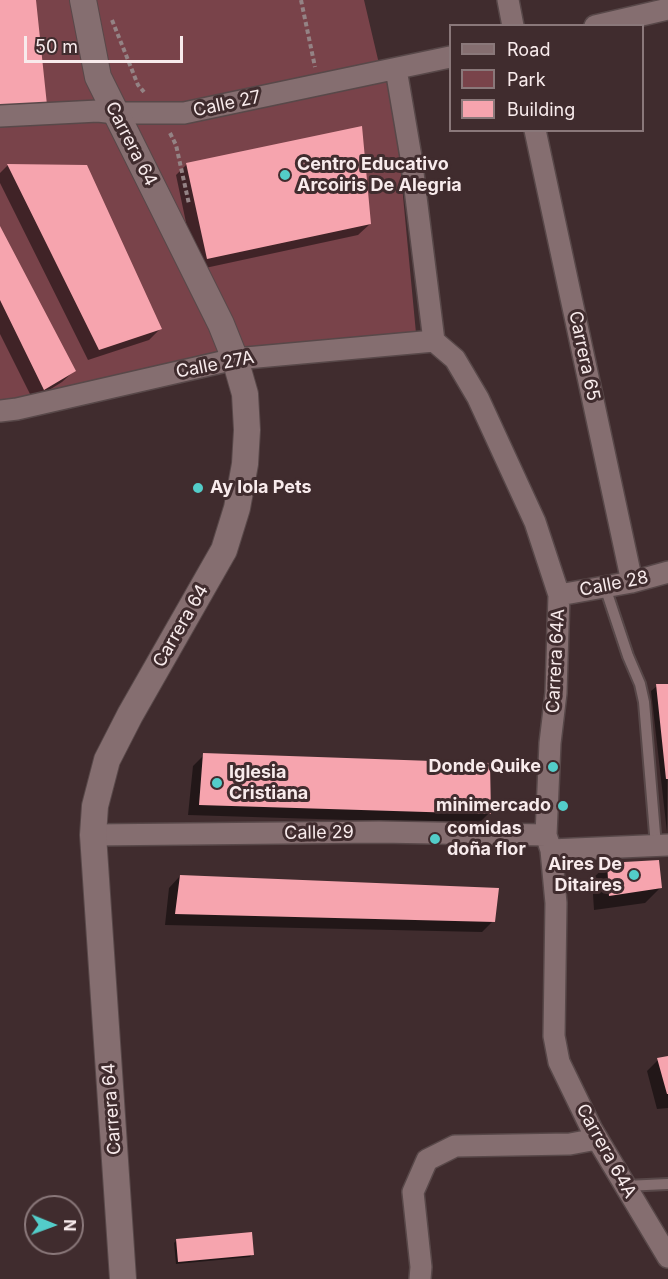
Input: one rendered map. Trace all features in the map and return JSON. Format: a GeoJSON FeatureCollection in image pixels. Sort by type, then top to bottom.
{"type":"FeatureCollection","features":[{"type":"Feature","properties":{"kind":"street","name":"Carrera 64"},"geometry":{"type":"LineString","coordinates":[[83,0],[98,77],[221,324],[235,359],[245,394],[247,430],[245,464],[237,508],[224,550],[107,760],[95,806],[93,835],[123,1279]]}},
{"type":"Feature","properties":{"kind":"street"},"geometry":{"type":"LineString","coordinates":[[508,0],[513,24]]}},
{"type":"Feature","properties":{"kind":"street"},"geometry":{"type":"LineString","coordinates":[[604,24],[668,9]]}},
{"type":"Feature","properties":{"kind":"street","name":"Calle 27"},"geometry":{"type":"LineString","coordinates":[[0,116],[99,111],[184,113],[449,57]]}},
{"type":"Feature","properties":{"kind":"street"},"geometry":{"type":"LineString","coordinates":[[396,69],[411,157],[434,341]]}},
{"type":"Feature","properties":{"kind":"street","name":"Carrera 65"},"geometry":{"type":"LineString","coordinates":[[535,132],[632,582]]}},
{"type":"Feature","properties":{"kind":"street","name":"Calle 27A"},"geometry":{"type":"LineString","coordinates":[[0,411],[235,359],[434,341]]}},
{"type":"Feature","properties":{"kind":"street","name":"Carrera 64A"},"geometry":{"type":"LineString","coordinates":[[434,341],[455,359],[478,398],[535,522],[559,595],[556,693],[550,743],[548,843],[556,903],[554,1036],[559,1062],[597,1139],[668,1257]]}},
{"type":"Feature","properties":{"kind":"street","name":"Calle 28"},"geometry":{"type":"LineString","coordinates":[[559,595],[632,582],[668,572]]}},
{"type":"Feature","properties":{"kind":"street","name":"Calle 29"},"geometry":{"type":"LineString","coordinates":[[93,835],[367,832],[548,843],[662,845]]}},
{"type":"Feature","properties":{"kind":"street"},"geometry":{"type":"LineString","coordinates":[[420,1279],[421,1267],[413,1192],[427,1160],[455,1146],[570,1144],[597,1139]]}},
{"type":"Feature","properties":{"kind":"lane"},"geometry":{"type":"LineString","coordinates":[[605,587],[640,684],[644,702],[662,845]]}},
{"type":"Feature","properties":{"kind":"lane"},"geometry":{"type":"LineString","coordinates":[[624,1186],[668,1184]]}},
{"type":"Feature","properties":{"kind":"path"},"geometry":{"type":"LineString","coordinates":[[301,0],[318,85]]}},
{"type":"Feature","properties":{"kind":"green space"},"geometry":{"type":"Polygon","coordinates":[[[0,0],[364,0],[380,68],[393,91],[416,333],[0,405],[0,0]]]}},
{"type":"Feature","properties":{"kind":"building"},"geometry":{"type":"Polygon","coordinates":[[[0,0],[36,0],[47,105],[0,109],[0,0]]]}},
{"type":"Feature","properties":{"kind":"building"},"geometry":{"type":"Polygon","coordinates":[[[362,126],[371,224],[207,259],[186,163],[362,126]]]}},
{"type":"Feature","properties":{"kind":"building"},"geometry":{"type":"Polygon","coordinates":[[[7,164],[87,165],[162,329],[99,350],[7,164]]]}},
{"type":"Feature","properties":{"kind":"building"},"geometry":{"type":"Polygon","coordinates":[[[0,226],[76,371],[44,390],[0,300],[0,226]]]}},
{"type":"Feature","properties":{"kind":"building"},"geometry":{"type":"Polygon","coordinates":[[[656,684],[668,684],[668,779],[666,779],[656,684]]]}},
{"type":"Feature","properties":{"kind":"building"},"geometry":{"type":"Polygon","coordinates":[[[203,753],[490,763],[491,814],[199,805],[203,753]]]}},
{"type":"Feature","properties":{"kind":"building","name":"Aires De Ditaires"},"geometry":{"type":"Polygon","coordinates":[[[659,860],[662,888],[609,896],[607,863],[659,860]]]}},
{"type":"Feature","properties":{"kind":"building"},"geometry":{"type":"Polygon","coordinates":[[[180,875],[499,888],[495,922],[175,914],[180,875]]]}},
{"type":"Feature","properties":{"kind":"building"},"geometry":{"type":"Polygon","coordinates":[[[668,1056],[668,1094],[667,1094],[657,1058],[668,1056]]]}},
{"type":"Feature","properties":{"kind":"building"},"geometry":{"type":"Polygon","coordinates":[[[252,1232],[254,1255],[178,1262],[176,1239],[252,1232]]]}},
{"type":"Feature","properties":{"kind":"place","name":"Centro Educativo Arcoiris De Alegria"},"geometry":{"type":"Point","coordinates":[285,175]}},
{"type":"Feature","properties":{"kind":"place","name":"Ay lola Pets"},"geometry":{"type":"Point","coordinates":[198,488]}},
{"type":"Feature","properties":{"kind":"place","name":"Donde Quike"},"geometry":{"type":"Point","coordinates":[553,767]}},
{"type":"Feature","properties":{"kind":"place","name":"Iglesia Cristiana"},"geometry":{"type":"Point","coordinates":[217,783]}},
{"type":"Feature","properties":{"kind":"place","name":"minimercado"},"geometry":{"type":"Point","coordinates":[563,806]}},
{"type":"Feature","properties":{"kind":"place","name":"comidas doña flor"},"geometry":{"type":"Point","coordinates":[435,839]}},
{"type":"Feature","properties":{"kind":"place","name":"Aires De Ditaires"},"geometry":{"type":"Point","coordinates":[634,875]}}]}
